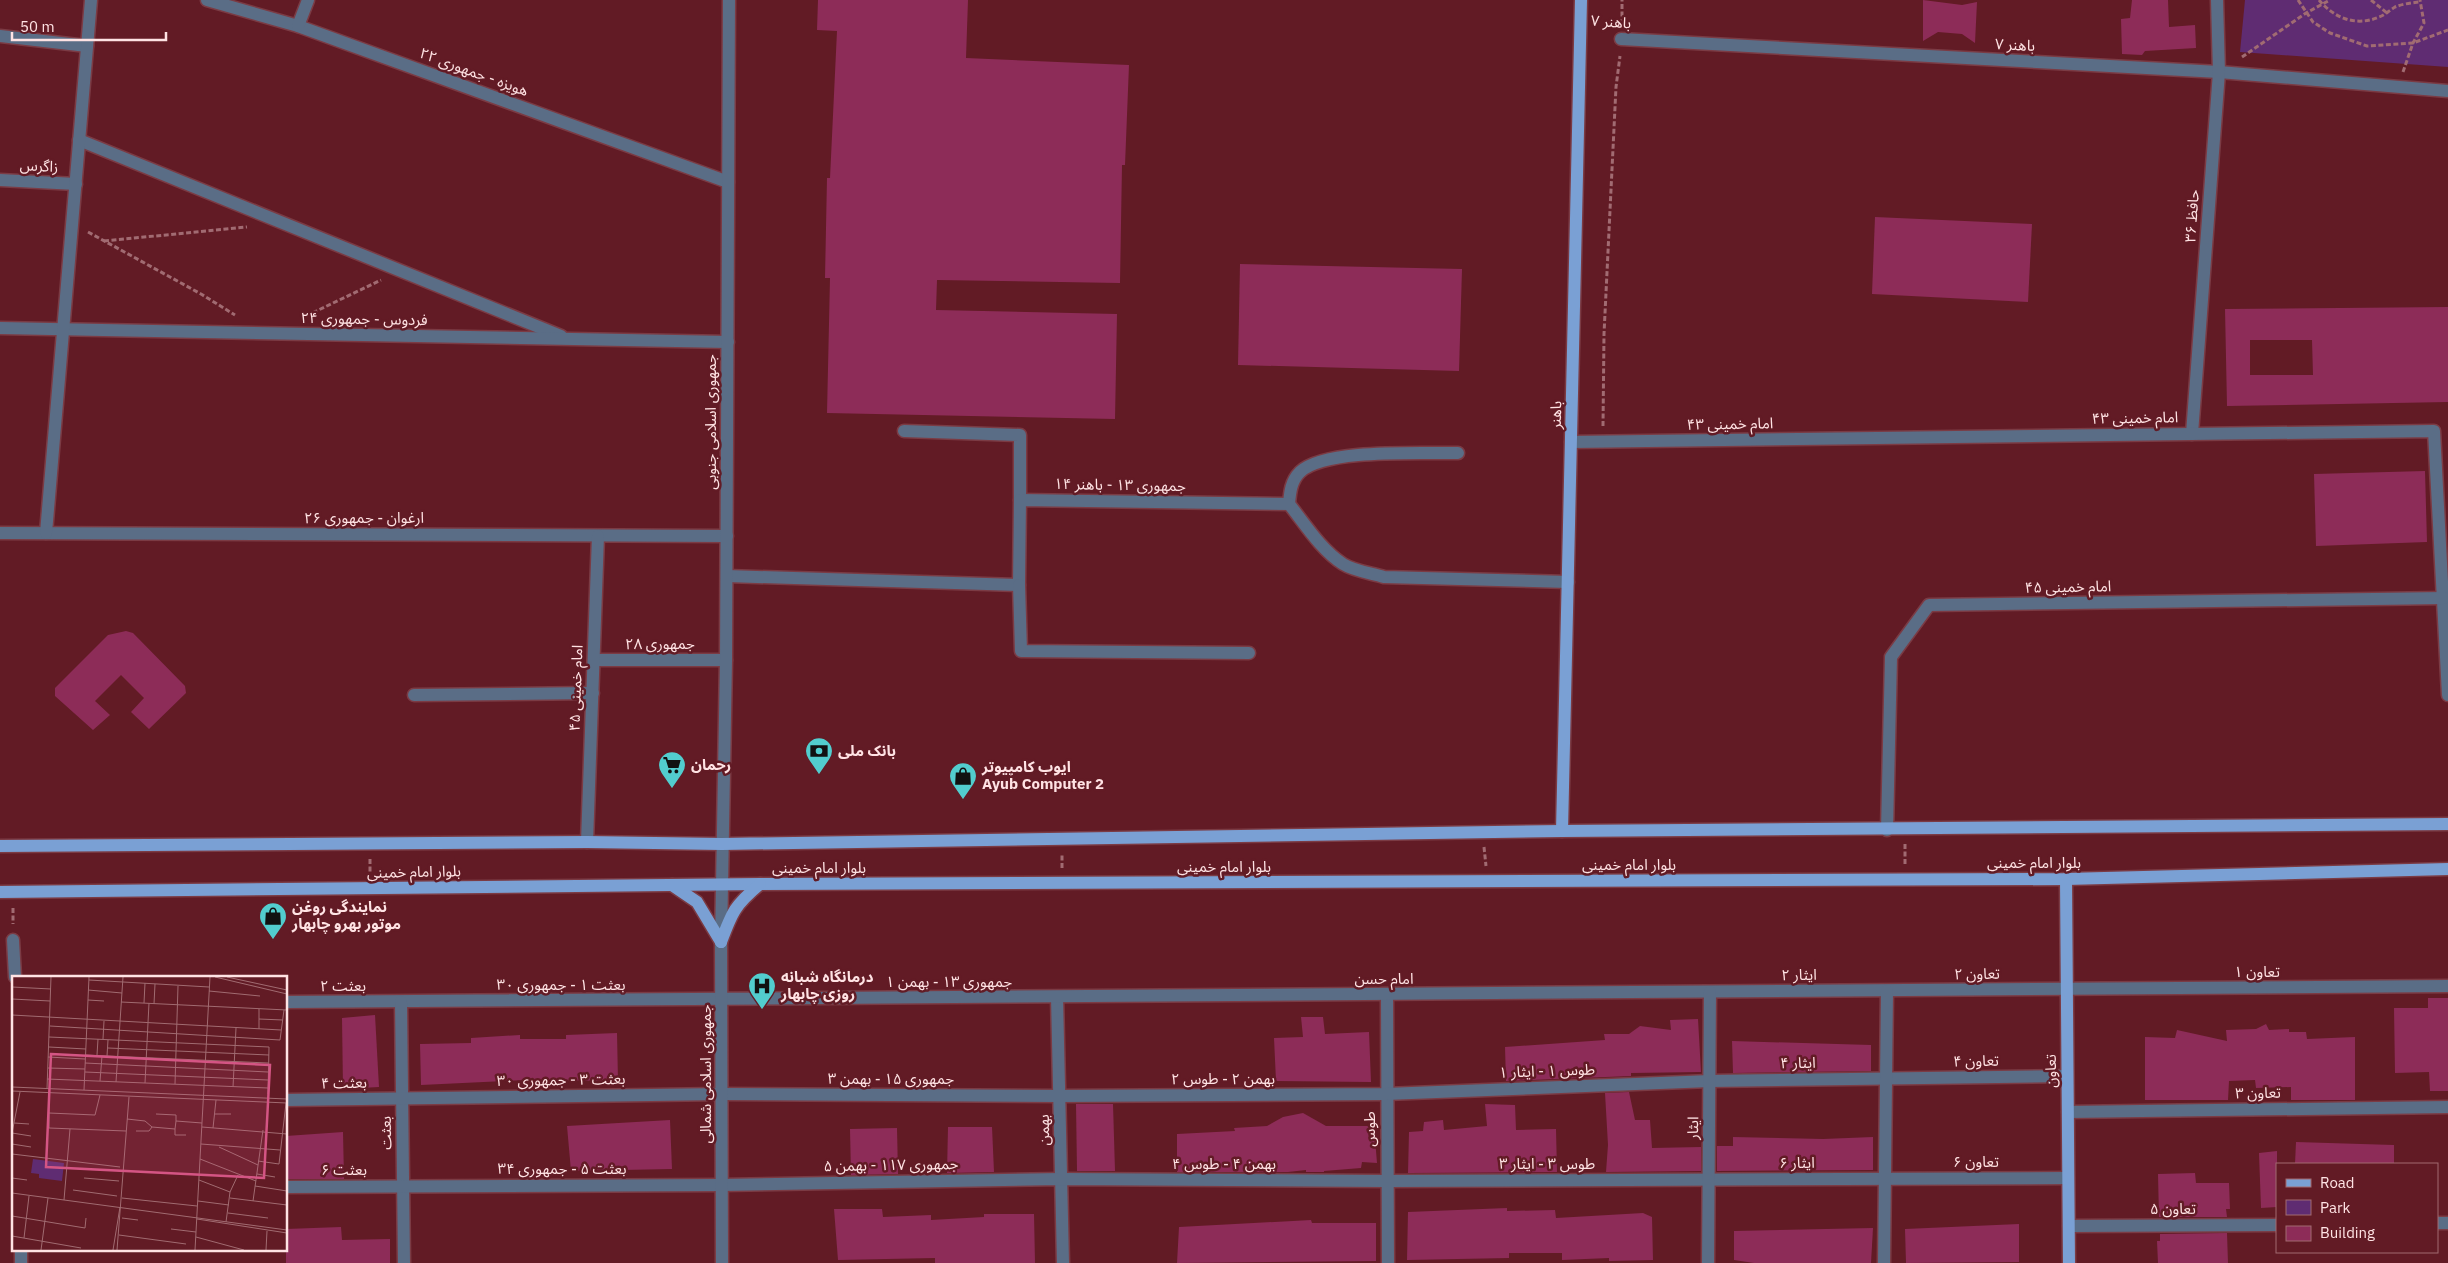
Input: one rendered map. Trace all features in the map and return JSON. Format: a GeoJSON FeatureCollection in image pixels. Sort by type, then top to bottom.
{"type":"FeatureCollection","features":[{"type":"Feature","properties":{"kind":"main road","name":"باهنر"},"geometry":{"type":"LineString","coordinates":[[1562,831],[1581,0]]}},
{"type":"Feature","properties":{"kind":"main road","name":"بلوار امام خمینی"},"geometry":{"type":"LineString","coordinates":[[0,846],[587,842],[722,844],[1562,831],[1888,830],[2448,824]]}},
{"type":"Feature","properties":{"kind":"main road","name":"بلوار امام خمینی"},"geometry":{"type":"LineString","coordinates":[[0,892],[760,884],[2066,879],[2448,869]]}},
{"type":"Feature","properties":{"kind":"main road","name":"تعاون"},"geometry":{"type":"LineString","coordinates":[[2066,879],[2069,1263]]}},
{"type":"Feature","properties":{"kind":"main road"},"geometry":{"type":"LineString","coordinates":[[721,942],[730,918],[739,902],[760,884]]}},
{"type":"Feature","properties":{"kind":"main road"},"geometry":{"type":"LineString","coordinates":[[672,885],[697,902],[721,942]]}},
{"type":"Feature","properties":{"kind":"street"},"geometry":{"type":"LineString","coordinates":[[46,533],[91,0]]}},
{"type":"Feature","properties":{"kind":"street","name":"هویزه - جمهوری ۲۲"},"geometry":{"type":"LineString","coordinates":[[207,0],[298,26],[728,182]]}},
{"type":"Feature","properties":{"kind":"street"},"geometry":{"type":"LineString","coordinates":[[298,26],[308,0]]}},
{"type":"Feature","properties":{"kind":"street","name":"جمهوری اسلامی جنوبی"},"geometry":{"type":"LineString","coordinates":[[722,885],[727,536],[728,0]]}},
{"type":"Feature","properties":{"kind":"street","name":"حافظ ۳۶"},"geometry":{"type":"LineString","coordinates":[[2192,434],[2219,72],[2217,0]]}},
{"type":"Feature","properties":{"kind":"street"},"geometry":{"type":"LineString","coordinates":[[0,36],[88,46]]}},
{"type":"Feature","properties":{"kind":"street","name":"باهنر ۷"},"geometry":{"type":"LineString","coordinates":[[1621,39],[2219,72],[2448,90]]}},
{"type":"Feature","properties":{"kind":"street"},"geometry":{"type":"LineString","coordinates":[[79,140],[570,339]]}},
{"type":"Feature","properties":{"kind":"street","name":"زاگرس"},"geometry":{"type":"LineString","coordinates":[[0,180],[76,184]]}},
{"type":"Feature","properties":{"kind":"street","name":"فردوس - جمهوری ۲۴"},"geometry":{"type":"LineString","coordinates":[[0,328],[728,342]]}},
{"type":"Feature","properties":{"kind":"street"},"geometry":{"type":"LineString","coordinates":[[904,431],[1020,434],[1021,651],[1249,653]]}},
{"type":"Feature","properties":{"kind":"street","name":"امام خمینی ۴۳"},"geometry":{"type":"LineString","coordinates":[[1571,442],[2434,431],[2448,695]]}},
{"type":"Feature","properties":{"kind":"street"},"geometry":{"type":"LineString","coordinates":[[1458,453],[1373,454],[1316,462],[1300,472],[1290,486],[1289,504],[1338,560],[1344,565],[1365,572],[1384,577],[1568,582]]}},
{"type":"Feature","properties":{"kind":"street","name":"جمهوری ۱۳ - باهنر ۱۴"},"geometry":{"type":"LineString","coordinates":[[1020,500],[1289,504]]}},
{"type":"Feature","properties":{"kind":"street","name":"ارغوان - جمهوری ۲۶"},"geometry":{"type":"LineString","coordinates":[[0,533],[727,536]]}},
{"type":"Feature","properties":{"kind":"street","name":"امام خمینی ۴۵"},"geometry":{"type":"LineString","coordinates":[[587,842],[598,536]]}},
{"type":"Feature","properties":{"kind":"street"},"geometry":{"type":"LineString","coordinates":[[726,576],[1020,585]]}},
{"type":"Feature","properties":{"kind":"street","name":"امام خمینی ۴۵"},"geometry":{"type":"LineString","coordinates":[[1888,830],[1891,657],[1929,605],[2444,598]]}},
{"type":"Feature","properties":{"kind":"street","name":"جمهوری ۲۸"},"geometry":{"type":"LineString","coordinates":[[594,660],[726,660]]}},
{"type":"Feature","properties":{"kind":"street"},"geometry":{"type":"LineString","coordinates":[[414,695],[593,693]]}},
{"type":"Feature","properties":{"kind":"street","name":"جمهوری اسلامی شمالی"},"geometry":{"type":"LineString","coordinates":[[722,885],[722,1263]]}},
{"type":"Feature","properties":{"kind":"street"},"geometry":{"type":"LineString","coordinates":[[13,940],[14,976]]}},
{"type":"Feature","properties":{"kind":"street","name":"تعاون ۱"},"geometry":{"type":"LineString","coordinates":[[2067,989],[2448,986]]}},
{"type":"Feature","properties":{"kind":"street","name":"تعاون ۲"},"geometry":{"type":"LineString","coordinates":[[1887,991],[2067,989]]}},
{"type":"Feature","properties":{"kind":"street"},"geometry":{"type":"LineString","coordinates":[[1884,1263],[1887,991]]}},
{"type":"Feature","properties":{"kind":"street","name":"ایثار ۲"},"geometry":{"type":"LineString","coordinates":[[1710,992],[1887,991]]}},
{"type":"Feature","properties":{"kind":"street","name":"امام حسن"},"geometry":{"type":"LineString","coordinates":[[1057,997],[1710,992]]}},
{"type":"Feature","properties":{"kind":"street","name":"ایثار"},"geometry":{"type":"LineString","coordinates":[[1708,1263],[1710,992]]}},
{"type":"Feature","properties":{"kind":"street","name":"طوس"},"geometry":{"type":"LineString","coordinates":[[1387,995],[1386,1181],[1388,1263]]}},
{"type":"Feature","properties":{"kind":"street","name":"جمهوری ۱۳ - بهمن ۱"},"geometry":{"type":"LineString","coordinates":[[722,1000],[1057,997]]}},
{"type":"Feature","properties":{"kind":"street","name":"بهمن"},"geometry":{"type":"LineString","coordinates":[[1057,997],[1063,1263]]}},
{"type":"Feature","properties":{"kind":"street","name":"بعثت ۱ - جمهوری ۳۰"},"geometry":{"type":"LineString","coordinates":[[401,1002],[722,1000]]}},
{"type":"Feature","properties":{"kind":"street","name":"بعثت ۲"},"geometry":{"type":"LineString","coordinates":[[288,1002],[401,1002]]}},
{"type":"Feature","properties":{"kind":"street","name":"بعثت"},"geometry":{"type":"LineString","coordinates":[[401,1002],[404,1263]]}},
{"type":"Feature","properties":{"kind":"street","name":"تعاون ۴"},"geometry":{"type":"LineString","coordinates":[[1886,1078],[2067,1076]]}},
{"type":"Feature","properties":{"kind":"street","name":"ایثار ۴"},"geometry":{"type":"LineString","coordinates":[[1710,1081],[1886,1078]]}},
{"type":"Feature","properties":{"kind":"street","name":"طوس ۱ - ایثار ۱"},"geometry":{"type":"LineString","coordinates":[[1386,1094],[1710,1081]]}},
{"type":"Feature","properties":{"kind":"street","name":"جمهوری ۱۵ - بهمن ۳"},"geometry":{"type":"LineString","coordinates":[[722,1094],[1059,1096]]}},
{"type":"Feature","properties":{"kind":"street","name":"بعثت ۳ - جمهوری ۳۰"},"geometry":{"type":"LineString","coordinates":[[402,1098],[722,1094]]}},
{"type":"Feature","properties":{"kind":"street","name":"بهمن ۲ - طوس ۲"},"geometry":{"type":"LineString","coordinates":[[1059,1096],[1386,1094]]}},
{"type":"Feature","properties":{"kind":"street","name":"بعثت ۴"},"geometry":{"type":"LineString","coordinates":[[288,1100],[402,1098]]}},
{"type":"Feature","properties":{"kind":"street","name":"تعاون ۳"},"geometry":{"type":"LineString","coordinates":[[2068,1112],[2448,1108]]}},
{"type":"Feature","properties":{"kind":"street","name":"تعاون ۶"},"geometry":{"type":"LineString","coordinates":[[1885,1178],[2068,1178]]}},
{"type":"Feature","properties":{"kind":"street","name":"ایثار ۶"},"geometry":{"type":"LineString","coordinates":[[1709,1180],[1885,1178]]}},
{"type":"Feature","properties":{"kind":"street","name":"جمهوری ۱۱۷ - بهمن ۵"},"geometry":{"type":"LineString","coordinates":[[722,1184],[1061,1179]]}},
{"type":"Feature","properties":{"kind":"street","name":"بهمن ۴ - طوس ۴"},"geometry":{"type":"LineString","coordinates":[[1061,1179],[1386,1181]]}},
{"type":"Feature","properties":{"kind":"street","name":"طوس ۳ - ایثار ۳"},"geometry":{"type":"LineString","coordinates":[[1386,1181],[1709,1180]]}},
{"type":"Feature","properties":{"kind":"street","name":"بعثت ۵ - جمهوری ۳۴"},"geometry":{"type":"LineString","coordinates":[[403,1186],[722,1184]]}},
{"type":"Feature","properties":{"kind":"street","name":"بعثت ۶"},"geometry":{"type":"LineString","coordinates":[[288,1187],[403,1186]]}},
{"type":"Feature","properties":{"kind":"street","name":"تعاون ۵"},"geometry":{"type":"LineString","coordinates":[[2069,1226],[2276,1224]]}},
{"type":"Feature","properties":{"kind":"street"},"geometry":{"type":"LineString","coordinates":[[21,1250],[21,1263]]}},
{"type":"Feature","properties":{"kind":"path"},"geometry":{"type":"LineString","coordinates":[[1602,442],[1604,334],[1622,0]]}},
{"type":"Feature","properties":{"kind":"path"},"geometry":{"type":"LineString","coordinates":[[2298,0],[2313,22],[2330,33],[2367,46],[2413,43],[2448,30]]}},
{"type":"Feature","properties":{"kind":"path"},"geometry":{"type":"LineString","coordinates":[[2319,0],[2342,19],[2357,22],[2369,21],[2397,6],[2419,1],[2424,23],[2413,43],[2398,87]]}},
{"type":"Feature","properties":{"kind":"path"},"geometry":{"type":"LineString","coordinates":[[2219,72],[2306,13],[2330,0]]}},
{"type":"Feature","properties":{"kind":"path"},"geometry":{"type":"LineString","coordinates":[[2371,0],[2387,12]]}},
{"type":"Feature","properties":{"kind":"path"},"geometry":{"type":"LineString","coordinates":[[72,224],[202,294],[234,315],[244,316]]}},
{"type":"Feature","properties":{"kind":"path"},"geometry":{"type":"LineString","coordinates":[[104,240],[256,226]]}},
{"type":"Feature","properties":{"kind":"path"},"geometry":{"type":"LineString","coordinates":[[300,317],[308,315],[400,270]]}},
{"type":"Feature","properties":{"kind":"path"},"geometry":{"type":"LineString","coordinates":[[1905,880],[1906,829]]}},
{"type":"Feature","properties":{"kind":"path"},"geometry":{"type":"LineString","coordinates":[[1483,833],[1487,882]]}},
{"type":"Feature","properties":{"kind":"path"},"geometry":{"type":"LineString","coordinates":[[1062,884],[1063,839]]}},
{"type":"Feature","properties":{"kind":"path"},"geometry":{"type":"LineString","coordinates":[[370,844],[370,888]]}},
{"type":"Feature","properties":{"kind":"path"},"geometry":{"type":"LineString","coordinates":[[13,892],[13,940]]}},
{"type":"Feature","properties":{"kind":"green space"},"geometry":{"type":"Polygon","coordinates":[[[2245,0],[2448,0],[2448,67],[2240,52],[2245,0]]]}},
{"type":"Feature","properties":{"kind":"building"},"geometry":{"type":"Polygon","coordinates":[[[818,0],[968,0],[966,58],[1129,65],[1125,165],[1122,165],[1120,283],[937,280],[936,310],[1117,314],[1115,419],[827,413],[830,278],[825,278],[827,178],[830,178],[837,31],[817,30],[818,0]]]}},
{"type":"Feature","properties":{"kind":"building"},"geometry":{"type":"Polygon","coordinates":[[[1923,0],[1962,5],[1977,2],[1975,43],[1962,34],[1938,32],[1923,41],[1923,0]]]}},
{"type":"Feature","properties":{"kind":"building"},"geometry":{"type":"Polygon","coordinates":[[[2132,0],[2168,0],[2169,27],[2195,25],[2196,48],[2145,51],[2142,55],[2122,54],[2121,19],[2130,18],[2132,0]]]}},
{"type":"Feature","properties":{"kind":"building"},"geometry":{"type":"Polygon","coordinates":[[[1875,217],[2032,224],[2028,302],[1872,294],[1875,217]]]}},
{"type":"Feature","properties":{"kind":"building"},"geometry":{"type":"Polygon","coordinates":[[[1240,264],[1462,269],[1459,371],[1238,365],[1240,264]]]}},
{"type":"Feature","properties":{"kind":"building"},"geometry":{"type":"Polygon","coordinates":[[[2448,307],[2448,402],[2227,406],[2225,309],[2448,307]],[[2250,340],[2250,375],[2313,375],[2312,340],[2250,340]]]}},
{"type":"Feature","properties":{"kind":"building"},"geometry":{"type":"Polygon","coordinates":[[[2425,471],[2427,542],[2316,546],[2314,474],[2425,471]]]}},
{"type":"Feature","properties":{"kind":"building"},"geometry":{"type":"Polygon","coordinates":[[[126,631],[133,633],[185,686],[186,693],[149,729],[131,712],[144,698],[121,675],[95,701],[110,715],[93,730],[55,696],[55,688],[108,635],[126,631]]]}},
{"type":"Feature","properties":{"kind":"building"},"geometry":{"type":"Polygon","coordinates":[[[2428,998],[2448,998],[2448,1091],[2430,1091],[2429,1072],[2395,1073],[2394,1008],[2428,1008],[2428,998]]]}},
{"type":"Feature","properties":{"kind":"building"},"geometry":{"type":"Polygon","coordinates":[[[375,1015],[379,1087],[343,1089],[342,1018],[375,1015]]]}},
{"type":"Feature","properties":{"kind":"building"},"geometry":{"type":"Polygon","coordinates":[[[1301,1017],[1323,1017],[1325,1034],[1369,1032],[1371,1082],[1276,1081],[1274,1038],[1303,1037],[1301,1017]]]}},
{"type":"Feature","properties":{"kind":"building"},"geometry":{"type":"Polygon","coordinates":[[[1698,1019],[1701,1072],[1631,1073],[1631,1076],[1506,1081],[1505,1047],[1605,1040],[1604,1034],[1629,1034],[1640,1026],[1671,1030],[1670,1020],[1698,1019]]]}},
{"type":"Feature","properties":{"kind":"building"},"geometry":{"type":"Polygon","coordinates":[[[2266,1024],[2269,1030],[2289,1029],[2289,1032],[2306,1032],[2307,1039],[2355,1037],[2355,1100],[2291,1100],[2291,1087],[2256,1088],[2255,1080],[2229,1081],[2228,1100],[2145,1100],[2145,1037],[2175,1038],[2177,1030],[2227,1041],[2226,1030],[2256,1029],[2266,1024]]]}},
{"type":"Feature","properties":{"kind":"building"},"geometry":{"type":"Polygon","coordinates":[[[617,1033],[618,1081],[526,1080],[421,1085],[420,1044],[471,1043],[471,1038],[520,1035],[520,1039],[566,1039],[566,1035],[617,1033]]]}},
{"type":"Feature","properties":{"kind":"building"},"geometry":{"type":"Polygon","coordinates":[[[1732,1041],[1871,1045],[1871,1071],[1733,1073],[1732,1041]]]}},
{"type":"Feature","properties":{"kind":"building"},"geometry":{"type":"Polygon","coordinates":[[[1629,1092],[1635,1120],[1650,1120],[1652,1148],[1701,1147],[1701,1171],[1606,1172],[1608,1145],[1605,1093],[1629,1092]]]}},
{"type":"Feature","properties":{"kind":"building"},"geometry":{"type":"Polygon","coordinates":[[[1076,1104],[1113,1104],[1115,1171],[1077,1171],[1076,1104]]]}},
{"type":"Feature","properties":{"kind":"building"},"geometry":{"type":"Polygon","coordinates":[[[1485,1104],[1515,1105],[1516,1130],[1556,1129],[1557,1172],[1408,1173],[1409,1132],[1423,1131],[1424,1122],[1443,1120],[1444,1130],[1487,1126],[1485,1104]]]}},
{"type":"Feature","properties":{"kind":"building"},"geometry":{"type":"Polygon","coordinates":[[[1303,1113],[1326,1126],[1374,1126],[1377,1163],[1362,1162],[1361,1168],[1324,1172],[1306,1172],[1306,1170],[1288,1172],[1177,1172],[1177,1134],[1235,1131],[1234,1128],[1267,1126],[1283,1117],[1303,1113]]]}},
{"type":"Feature","properties":{"kind":"building"},"geometry":{"type":"Polygon","coordinates":[[[670,1120],[672,1169],[571,1171],[567,1126],[670,1120]]]}},
{"type":"Feature","properties":{"kind":"building"},"geometry":{"type":"Polygon","coordinates":[[[948,1127],[992,1127],[994,1172],[947,1173],[948,1127]]]}},
{"type":"Feature","properties":{"kind":"building"},"geometry":{"type":"Polygon","coordinates":[[[897,1128],[898,1174],[851,1175],[850,1129],[897,1128]]]}},
{"type":"Feature","properties":{"kind":"building"},"geometry":{"type":"Polygon","coordinates":[[[343,1132],[344,1179],[288,1179],[288,1136],[343,1132]]]}},
{"type":"Feature","properties":{"kind":"building"},"geometry":{"type":"Polygon","coordinates":[[[1733,1137],[1823,1139],[1873,1137],[1873,1170],[1717,1171],[1717,1146],[1733,1146],[1733,1137]]]}},
{"type":"Feature","properties":{"kind":"building"},"geometry":{"type":"Polygon","coordinates":[[[2296,1142],[2394,1145],[2394,1163],[2295,1163],[2296,1142]]]}},
{"type":"Feature","properties":{"kind":"building"},"geometry":{"type":"Polygon","coordinates":[[[2277,1151],[2276,1207],[2261,1208],[2259,1153],[2277,1151]]]}},
{"type":"Feature","properties":{"kind":"building"},"geometry":{"type":"Polygon","coordinates":[[[2195,1173],[2196,1183],[2229,1183],[2230,1209],[2226,1209],[2227,1217],[2159,1217],[2158,1174],[2195,1173]]]}},
{"type":"Feature","properties":{"kind":"building"},"geometry":{"type":"Polygon","coordinates":[[[1507,1208],[1507,1211],[1555,1210],[1556,1218],[1643,1213],[1652,1217],[1653,1260],[1609,1261],[1609,1258],[1562,1260],[1562,1253],[1509,1253],[1509,1258],[1407,1260],[1408,1212],[1507,1208]]]}},
{"type":"Feature","properties":{"kind":"building"},"geometry":{"type":"Polygon","coordinates":[[[834,1209],[882,1209],[883,1217],[931,1215],[931,1220],[984,1217],[984,1214],[1034,1214],[1035,1263],[935,1263],[935,1258],[838,1260],[834,1209]]]}},
{"type":"Feature","properties":{"kind":"building"},"geometry":{"type":"Polygon","coordinates":[[[1311,1220],[1312,1223],[1376,1223],[1376,1261],[1177,1263],[1179,1227],[1311,1220]]]}},
{"type":"Feature","properties":{"kind":"building"},"geometry":{"type":"Polygon","coordinates":[[[2019,1224],[2019,1262],[1906,1263],[1905,1229],[2019,1224]]]}},
{"type":"Feature","properties":{"kind":"building"},"geometry":{"type":"Polygon","coordinates":[[[341,1227],[342,1240],[390,1239],[390,1263],[286,1263],[288,1229],[341,1227]]]}},
{"type":"Feature","properties":{"kind":"building"},"geometry":{"type":"Polygon","coordinates":[[[1873,1228],[1871,1263],[1754,1263],[1734,1260],[1734,1231],[1873,1228]]]}},
{"type":"Feature","properties":{"kind":"building"},"geometry":{"type":"Polygon","coordinates":[[[2227,1233],[2228,1263],[2158,1263],[2157,1241],[2160,1241],[2160,1234],[2227,1233]]]}},
{"type":"Feature","properties":{"kind":"place","name":"بانک ملی"},"geometry":{"type":"Point","coordinates":[819,775]}},
{"type":"Feature","properties":{"kind":"place","name":"رحمان"},"geometry":{"type":"Point","coordinates":[672,789]}},
{"type":"Feature","properties":{"kind":"place","name":"ایوب کامپیوتر Ayub Computer 2"},"geometry":{"type":"Point","coordinates":[963,800]}},
{"type":"Feature","properties":{"kind":"place","name":"نمایندگی روغن موتور بهرو چابهار"},"geometry":{"type":"Point","coordinates":[273,940]}},
{"type":"Feature","properties":{"kind":"place","name":"درمانگاه شبانه روزی چابهار"},"geometry":{"type":"Point","coordinates":[762,1010]}}]}
